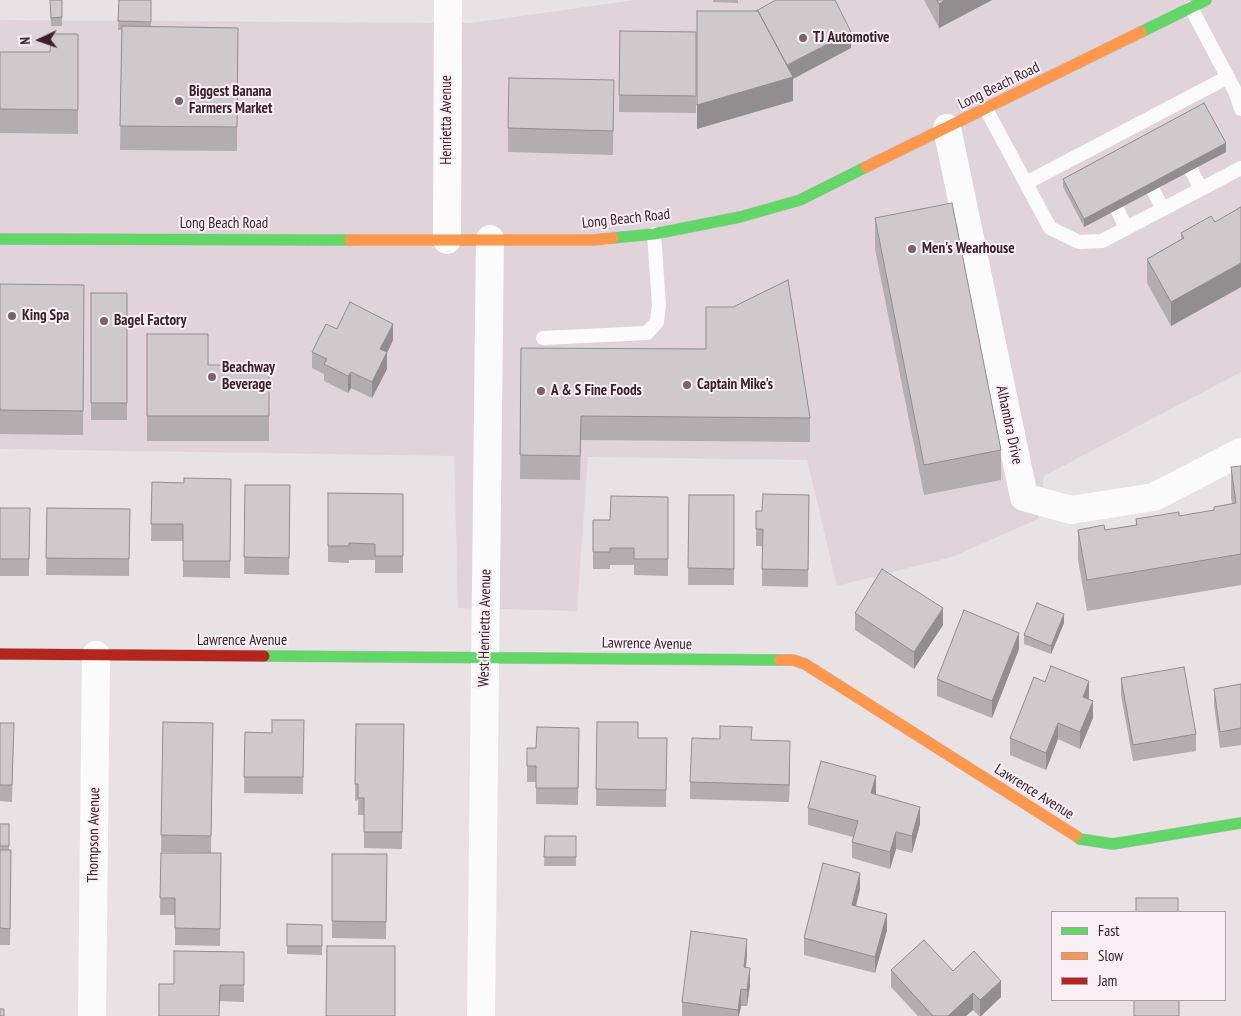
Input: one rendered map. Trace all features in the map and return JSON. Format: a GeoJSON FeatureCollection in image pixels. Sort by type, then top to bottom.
{"type":"FeatureCollection","features":[{"type":"Feature","properties":{"kind":"street","name":"Henrietta Avenue"},"geometry":{"type":"LineString","coordinates":[[447,240],[448,0]]}},
{"type":"Feature","properties":{"kind":"street","name":"Long Beach Road"},"geometry":{"type":"LineString","coordinates":[[0,238],[592,240],[654,234],[740,217],[800,200],[1206,0]]}},
{"type":"Feature","properties":{"kind":"street","name":"Alhambra Drive"},"geometry":{"type":"LineString","coordinates":[[947,128],[1024,497],[1071,510],[1154,497],[1241,452]]}},
{"type":"Feature","properties":{"kind":"street","name":"West Henrietta Avenue"},"geometry":{"type":"LineString","coordinates":[[481,1016],[490,239]]}},
{"type":"Feature","properties":{"kind":"street","name":"Lawrence Avenue"},"geometry":{"type":"LineString","coordinates":[[0,654],[792,660],[805,664],[1080,839],[1113,844],[1241,823]]}},
{"type":"Feature","properties":{"kind":"street","name":"Thompson Avenue"},"geometry":{"type":"LineString","coordinates":[[92,1016],[96,655]]}},
{"type":"Feature","properties":{"kind":"lane"},"geometry":{"type":"LineString","coordinates":[[1191,8],[1235,91],[1241,109]]}},
{"type":"Feature","properties":{"kind":"lane"},"geometry":{"type":"LineString","coordinates":[[1026,183],[1090,157],[1164,118],[1228,77]]}},
{"type":"Feature","properties":{"kind":"lane"},"geometry":{"type":"LineString","coordinates":[[986,109],[1050,228],[1079,242],[1102,241],[1241,168]]}},
{"type":"Feature","properties":{"kind":"lane"},"geometry":{"type":"LineString","coordinates":[[1191,170],[1201,190]]}},
{"type":"Feature","properties":{"kind":"lane"},"geometry":{"type":"LineString","coordinates":[[1153,190],[1163,209]]}},
{"type":"Feature","properties":{"kind":"lane"},"geometry":{"type":"LineString","coordinates":[[1117,209],[1126,228]]}},
{"type":"Feature","properties":{"kind":"lane"},"geometry":{"type":"LineString","coordinates":[[543,338],[647,334],[657,322],[659,305],[654,234]]}},
{"type":"Feature","properties":{"kind":"shaded area"},"geometry":{"type":"Polygon","coordinates":[[[635,0],[1241,0],[1241,372],[1044,476],[1038,519],[952,557],[837,586],[807,460],[588,457],[577,611],[458,608],[454,456],[0,449],[0,20],[471,23],[635,0]]]}},
{"type":"Feature","properties":{"kind":"building"},"geometry":{"type":"Polygon","coordinates":[[[50,0],[62,0],[62,17],[51,18],[50,0]]]}},
{"type":"Feature","properties":{"kind":"building"},"geometry":{"type":"Polygon","coordinates":[[[119,0],[151,0],[151,22],[118,21],[119,0]]]}},
{"type":"Feature","properties":{"kind":"building","name":"TJ Automotive"},"geometry":{"type":"Polygon","coordinates":[[[776,0],[835,0],[851,32],[787,65],[758,11],[756,11],[776,0]]]}},
{"type":"Feature","properties":{"kind":"building"},"geometry":{"type":"Polygon","coordinates":[[[937,0],[945,0],[939,4],[937,0]]]}},
{"type":"Feature","properties":{"kind":"building"},"geometry":{"type":"Polygon","coordinates":[[[697,11],[758,11],[793,77],[697,105],[697,11]]]}},
{"type":"Feature","properties":{"kind":"building","name":"Biggest Banana Farmers Market"},"geometry":{"type":"Polygon","coordinates":[[[122,26],[238,28],[237,127],[120,126],[122,26]]]}},
{"type":"Feature","properties":{"kind":"building"},"geometry":{"type":"Polygon","coordinates":[[[620,31],[696,32],[696,96],[619,95],[620,31]]]}},
{"type":"Feature","properties":{"kind":"building"},"geometry":{"type":"Polygon","coordinates":[[[51,34],[78,34],[78,110],[0,109],[0,52],[50,52],[51,34]]]}},
{"type":"Feature","properties":{"kind":"building"},"geometry":{"type":"Polygon","coordinates":[[[509,78],[614,80],[613,131],[508,128],[509,78]]]}},
{"type":"Feature","properties":{"kind":"building"},"geometry":{"type":"Polygon","coordinates":[[[1204,103],[1226,143],[1084,219],[1063,179],[1204,103]]]}},
{"type":"Feature","properties":{"kind":"building"},"geometry":{"type":"Polygon","coordinates":[[[952,203],[1001,450],[924,465],[875,218],[952,203]]]}},
{"type":"Feature","properties":{"kind":"building"},"geometry":{"type":"Polygon","coordinates":[[[1241,207],[1241,263],[1171,302],[1147,259],[1184,238],[1181,233],[1211,216],[1215,222],[1241,207]]]}},
{"type":"Feature","properties":{"kind":"building"},"geometry":{"type":"Polygon","coordinates":[[[788,280],[810,418],[581,416],[580,456],[520,455],[521,348],[706,349],[706,307],[733,307],[788,280]]]}},
{"type":"Feature","properties":{"kind":"building"},"geometry":{"type":"Polygon","coordinates":[[[0,284],[84,285],[83,411],[0,410],[0,284]]]}},
{"type":"Feature","properties":{"kind":"building"},"geometry":{"type":"Polygon","coordinates":[[[91,293],[127,293],[127,403],[91,403],[91,293]]]}},
{"type":"Feature","properties":{"kind":"building"},"geometry":{"type":"Polygon","coordinates":[[[350,302],[393,324],[380,349],[387,352],[372,382],[351,372],[348,376],[324,364],[327,359],[312,352],[326,324],[337,329],[350,302]]]}},
{"type":"Feature","properties":{"kind":"building"},"geometry":{"type":"Polygon","coordinates":[[[147,334],[208,334],[208,365],[269,365],[269,416],[147,416],[147,334]]]}},
{"type":"Feature","properties":{"kind":"building"},"geometry":{"type":"Polygon","coordinates":[[[1241,466],[1241,554],[1087,580],[1078,530],[1104,525],[1105,530],[1137,525],[1136,519],[1179,512],[1179,516],[1214,510],[1214,507],[1236,503],[1231,467],[1241,466]]]}},
{"type":"Feature","properties":{"kind":"building"},"geometry":{"type":"Polygon","coordinates":[[[184,478],[231,479],[230,561],[183,561],[183,524],[151,524],[152,482],[184,483],[184,478]]]}},
{"type":"Feature","properties":{"kind":"building"},"geometry":{"type":"Polygon","coordinates":[[[245,485],[290,485],[289,558],[244,557],[245,485]]]}},
{"type":"Feature","properties":{"kind":"building"},"geometry":{"type":"Polygon","coordinates":[[[328,493],[403,494],[403,556],[375,556],[375,544],[349,543],[349,546],[328,546],[328,493]]]}},
{"type":"Feature","properties":{"kind":"building"},"geometry":{"type":"Polygon","coordinates":[[[763,494],[809,495],[808,570],[762,569],[763,529],[756,529],[756,511],[762,511],[763,494]]]}},
{"type":"Feature","properties":{"kind":"building"},"geometry":{"type":"Polygon","coordinates":[[[689,495],[734,495],[734,569],[688,568],[689,495]]]}},
{"type":"Feature","properties":{"kind":"building"},"geometry":{"type":"Polygon","coordinates":[[[611,496],[668,497],[668,559],[634,559],[634,548],[610,548],[610,552],[593,552],[593,520],[610,520],[611,496]]]}},
{"type":"Feature","properties":{"kind":"building"},"geometry":{"type":"Polygon","coordinates":[[[0,508],[30,508],[29,559],[0,559],[0,508]]]}},
{"type":"Feature","properties":{"kind":"building"},"geometry":{"type":"Polygon","coordinates":[[[47,508],[130,509],[129,559],[46,558],[47,508]]]}},
{"type":"Feature","properties":{"kind":"building"},"geometry":{"type":"Polygon","coordinates":[[[882,569],[943,608],[914,652],[855,613],[882,569]]]}},
{"type":"Feature","properties":{"kind":"building"},"geometry":{"type":"Polygon","coordinates":[[[1037,603],[1064,614],[1051,646],[1024,635],[1037,603]]]}},
{"type":"Feature","properties":{"kind":"building"},"geometry":{"type":"Polygon","coordinates":[[[964,610],[1019,633],[992,701],[937,679],[964,610]]]}},
{"type":"Feature","properties":{"kind":"building"},"geometry":{"type":"Polygon","coordinates":[[[1051,666],[1089,681],[1083,697],[1093,701],[1080,732],[1058,723],[1046,753],[1010,738],[1034,677],[1045,682],[1051,666]]]}},
{"type":"Feature","properties":{"kind":"building"},"geometry":{"type":"Polygon","coordinates":[[[1184,667],[1196,734],[1133,745],[1121,678],[1184,667]]]}},
{"type":"Feature","properties":{"kind":"building"},"geometry":{"type":"Polygon","coordinates":[[[1241,684],[1241,728],[1220,732],[1214,689],[1241,684]]]}},
{"type":"Feature","properties":{"kind":"building"},"geometry":{"type":"Polygon","coordinates":[[[272,720],[304,720],[303,777],[244,777],[245,732],[272,733],[272,720]]]}},
{"type":"Feature","properties":{"kind":"building"},"geometry":{"type":"Polygon","coordinates":[[[163,722],[213,723],[211,836],[161,835],[163,722]]]}},
{"type":"Feature","properties":{"kind":"building"},"geometry":{"type":"Polygon","coordinates":[[[597,722],[638,722],[638,738],[667,738],[666,790],[596,789],[597,722]]]}},
{"type":"Feature","properties":{"kind":"building"},"geometry":{"type":"Polygon","coordinates":[[[0,723],[14,723],[12,785],[0,785],[0,723]]]}},
{"type":"Feature","properties":{"kind":"building"},"geometry":{"type":"Polygon","coordinates":[[[356,724],[404,724],[402,832],[364,832],[364,798],[358,798],[358,784],[355,784],[356,724]]]}},
{"type":"Feature","properties":{"kind":"building"},"geometry":{"type":"Polygon","coordinates":[[[720,726],[752,727],[751,740],[790,741],[789,785],[690,782],[692,738],[720,739],[720,726]]]}},
{"type":"Feature","properties":{"kind":"building"},"geometry":{"type":"Polygon","coordinates":[[[537,727],[579,728],[578,788],[536,788],[536,766],[527,766],[527,748],[536,748],[537,727]]]}},
{"type":"Feature","properties":{"kind":"building"},"geometry":{"type":"Polygon","coordinates":[[[821,761],[876,776],[871,793],[920,807],[912,836],[896,832],[890,852],[852,842],[858,821],[808,808],[821,761]]]}},
{"type":"Feature","properties":{"kind":"building"},"geometry":{"type":"Polygon","coordinates":[[[0,824],[9,824],[9,846],[0,846],[0,824]]]}},
{"type":"Feature","properties":{"kind":"building"},"geometry":{"type":"Polygon","coordinates":[[[545,836],[576,836],[576,857],[544,857],[545,836]]]}},
{"type":"Feature","properties":{"kind":"building"},"geometry":{"type":"Polygon","coordinates":[[[0,850],[11,850],[10,929],[0,928],[0,850]]]}},
{"type":"Feature","properties":{"kind":"building"},"geometry":{"type":"Polygon","coordinates":[[[161,853],[221,853],[220,929],[175,928],[175,898],[160,898],[161,853]]]}},
{"type":"Feature","properties":{"kind":"building"},"geometry":{"type":"Polygon","coordinates":[[[332,854],[387,854],[386,922],[332,921],[332,854]]]}},
{"type":"Feature","properties":{"kind":"building"},"geometry":{"type":"Polygon","coordinates":[[[823,863],[860,873],[852,905],[887,914],[875,957],[804,938],[823,863]]]}},
{"type":"Feature","properties":{"kind":"building"},"geometry":{"type":"Polygon","coordinates":[[[1136,898],[1178,898],[1178,911],[1136,911],[1136,898]]]}},
{"type":"Feature","properties":{"kind":"building"},"geometry":{"type":"Polygon","coordinates":[[[287,924],[322,925],[322,946],[287,946],[287,924]]]}},
{"type":"Feature","properties":{"kind":"building"},"geometry":{"type":"Polygon","coordinates":[[[691,931],[747,939],[744,967],[750,968],[747,990],[741,989],[738,1010],[682,1002],[691,931]]]}},
{"type":"Feature","properties":{"kind":"building"},"geometry":{"type":"Polygon","coordinates":[[[924,940],[953,971],[974,951],[1001,981],[980,1000],[973,993],[948,1016],[933,1016],[891,970],[924,940]]]}},
{"type":"Feature","properties":{"kind":"building"},"geometry":{"type":"Polygon","coordinates":[[[327,946],[395,946],[395,1016],[326,1016],[327,946]]]}},
{"type":"Feature","properties":{"kind":"building"},"geometry":{"type":"Polygon","coordinates":[[[174,951],[244,952],[244,985],[220,985],[219,1016],[159,1016],[159,984],[174,984],[174,951]]]}},
{"type":"Feature","properties":{"kind":"building"},"geometry":{"type":"Polygon","coordinates":[[[1134,1001],[1179,1001],[1179,1016],[1134,1016],[1134,1001]]]}},
{"type":"Feature","properties":{"kind":"building"},"geometry":{"type":"Polygon","coordinates":[[[0,1009],[4,1009],[4,1016],[0,1016],[0,1009]]]}},
{"type":"Feature","properties":{"kind":"traffic: fast"},"geometry":{"type":"LineString","coordinates":[[1141,32],[1206,0]]}},
{"type":"Feature","properties":{"kind":"traffic: fast"},"geometry":{"type":"LineString","coordinates":[[613,238],[654,234],[740,217],[800,200],[866,167]]}},
{"type":"Feature","properties":{"kind":"traffic: fast"},"geometry":{"type":"LineString","coordinates":[[0,239],[350,240]]}},
{"type":"Feature","properties":{"kind":"traffic: fast"},"geometry":{"type":"LineString","coordinates":[[264,656],[780,660]]}},
{"type":"Feature","properties":{"kind":"traffic: fast"},"geometry":{"type":"LineString","coordinates":[[1076,836],[1080,839],[1113,844],[1241,823]]}},
{"type":"Feature","properties":{"kind":"traffic: slow"},"geometry":{"type":"LineString","coordinates":[[866,167],[1141,32]]}},
{"type":"Feature","properties":{"kind":"traffic: slow"},"geometry":{"type":"LineString","coordinates":[[350,240],[592,240],[613,238]]}},
{"type":"Feature","properties":{"kind":"traffic: slow"},"geometry":{"type":"LineString","coordinates":[[780,660],[793,660],[805,664],[1076,836]]}},
{"type":"Feature","properties":{"kind":"traffic: jam"},"geometry":{"type":"LineString","coordinates":[[0,654],[264,656]]}},
{"type":"Feature","properties":{"kind":"place","name":"TJ Automotive"},"geometry":{"type":"Point","coordinates":[803,38]}},
{"type":"Feature","properties":{"kind":"place","name":"Biggest Banana Farmers Market"},"geometry":{"type":"Point","coordinates":[179,101]}},
{"type":"Feature","properties":{"kind":"place","name":"Men's Wearhouse"},"geometry":{"type":"Point","coordinates":[912,249]}},
{"type":"Feature","properties":{"kind":"place","name":"King Spa"},"geometry":{"type":"Point","coordinates":[12,316]}},
{"type":"Feature","properties":{"kind":"place","name":"Bagel Factory"},"geometry":{"type":"Point","coordinates":[104,321]}},
{"type":"Feature","properties":{"kind":"place","name":"Beachway Beverage"},"geometry":{"type":"Point","coordinates":[212,377]}},
{"type":"Feature","properties":{"kind":"place","name":"Captain Mike's"},"geometry":{"type":"Point","coordinates":[687,385]}},
{"type":"Feature","properties":{"kind":"place","name":"A & S Fine Foods"},"geometry":{"type":"Point","coordinates":[541,391]}}]}
